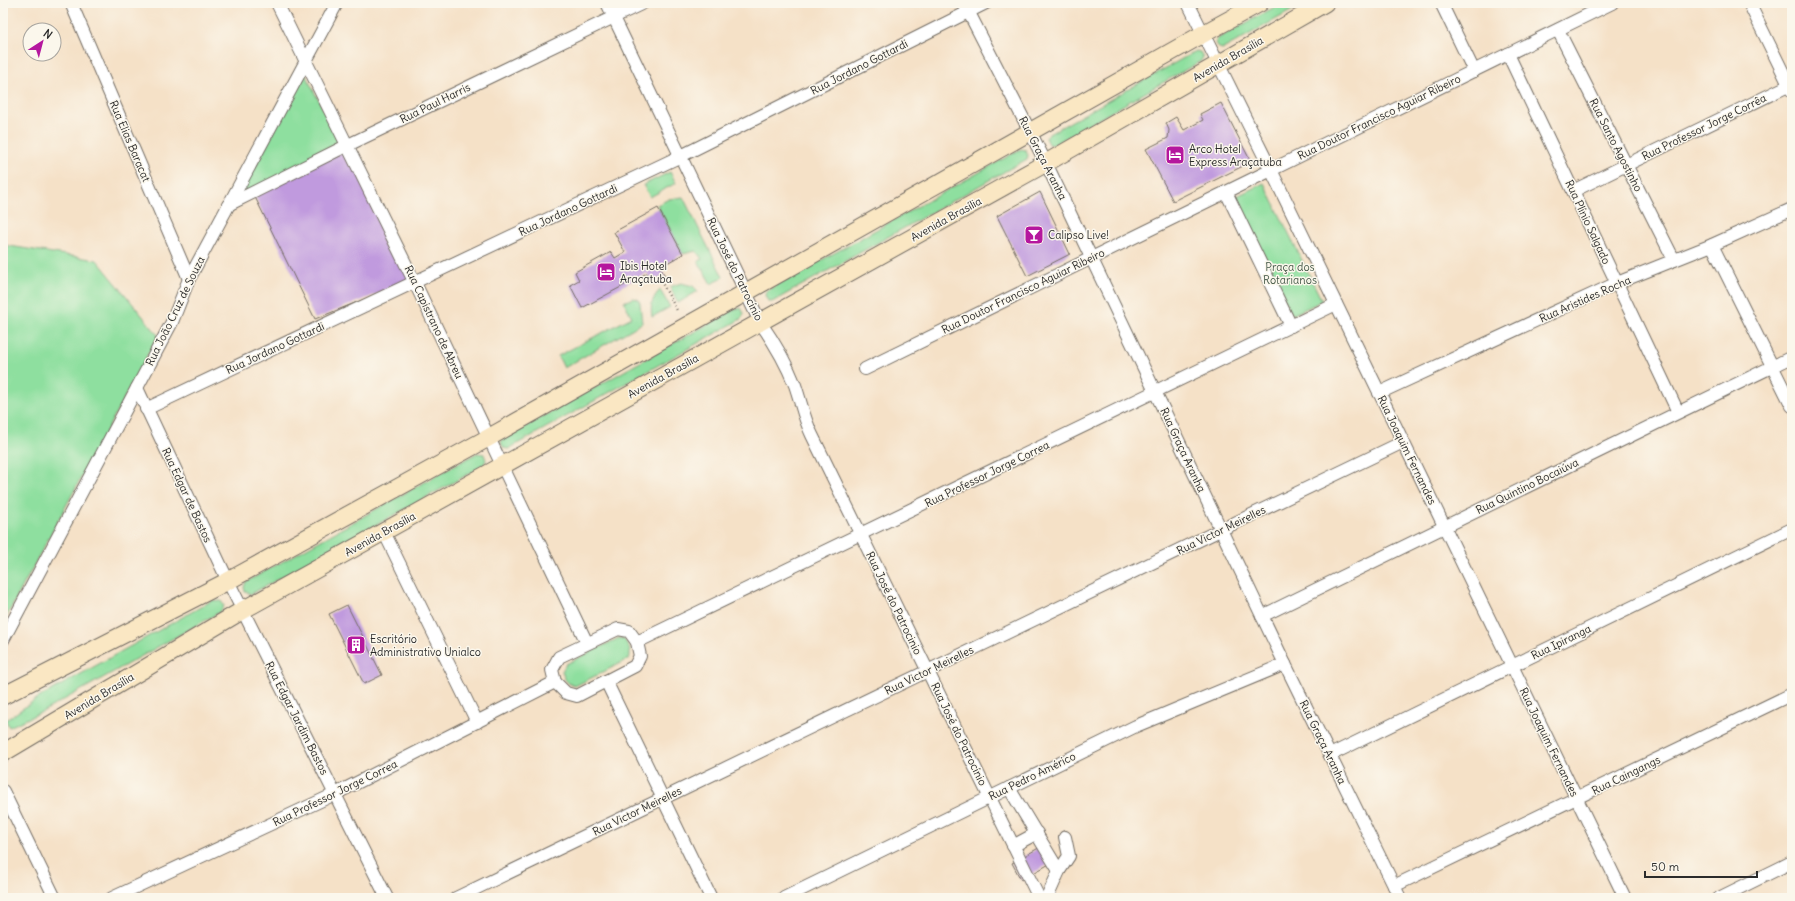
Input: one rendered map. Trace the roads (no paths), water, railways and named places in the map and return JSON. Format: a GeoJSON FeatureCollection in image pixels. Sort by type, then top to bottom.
{"type":"FeatureCollection","features":[{"type":"Feature","properties":{"kind":"main road"},"geometry":{"type":"LineString","coordinates":[[3,696],[228,581],[488,438],[745,291],[1260,3]]}},
{"type":"Feature","properties":{"kind":"main road","name":"Avenida Brasília"},"geometry":{"type":"LineString","coordinates":[[3,753],[243,610],[1046,163],[1325,3]]}},
{"type":"Feature","properties":{"kind":"street","name":"Rua Elias Baracat"},"geometry":{"type":"LineString","coordinates":[[71,3],[189,279]]}},
{"type":"Feature","properties":{"kind":"street","name":"Rua Capistrano de Abreu"},"geometry":{"type":"LineString","coordinates":[[277,3],[415,283],[587,643]]}},
{"type":"Feature","properties":{"kind":"street","name":"Rua João Cruz de Souza"},"geometry":{"type":"LineString","coordinates":[[3,640],[172,322],[189,279],[337,3]]}},
{"type":"Feature","properties":{"kind":"street","name":"Rua José do Patrocínio"},"geometry":{"type":"LineString","coordinates":[[607,3],[760,322],[777,346],[795,386],[807,425],[861,534]]}},
{"type":"Feature","properties":{"kind":"street","name":"Rua Paul Harris"},"geometry":{"type":"LineString","coordinates":[[228,205],[348,145],[643,3]]}},
{"type":"Feature","properties":{"kind":"street","name":"Rua Jordano Gottardi"},"geometry":{"type":"LineString","coordinates":[[146,409],[681,156],[966,7],[986,3]]}},
{"type":"Feature","properties":{"kind":"street","name":"Rua Joaquim Fernandes"},"geometry":{"type":"LineString","coordinates":[[1188,3],[1271,170],[1625,898]]}},
{"type":"Feature","properties":{"kind":"street"},"geometry":{"type":"LineString","coordinates":[[1441,3],[1474,71]]}},
{"type":"Feature","properties":{"kind":"street","name":"Rua Doutor Francisco Aguiar Ribeiro"},"geometry":{"type":"LineString","coordinates":[[865,369],[1612,3]]}},
{"type":"Feature","properties":{"kind":"street"},"geometry":{"type":"LineString","coordinates":[[1749,3],[1791,87]]}},
{"type":"Feature","properties":{"kind":"street","name":"Rua Graça Aranha"},"geometry":{"type":"LineString","coordinates":[[966,7],[1046,163],[1285,664],[1400,898]]}},
{"type":"Feature","properties":{"kind":"street","name":"Rua Santo Agostinho"},"geometry":{"type":"LineString","coordinates":[[1558,30],[1674,260]]}},
{"type":"Feature","properties":{"kind":"street","name":"Rua Plínio Salgado"},"geometry":{"type":"LineString","coordinates":[[1508,54],[1678,412]]}},
{"type":"Feature","properties":{"kind":"street","name":"Rua Professor Jorge Corrêa"},"geometry":{"type":"LineString","coordinates":[[1573,192],[1791,87]]}},
{"type":"Feature","properties":{"kind":"street"},"geometry":{"type":"LineString","coordinates":[[1226,192],[1291,326]]}},
{"type":"Feature","properties":{"kind":"street","name":"Rua Aristides Rocha"},"geometry":{"type":"LineString","coordinates":[[1379,393],[1616,283],[1712,245],[1792,209]]}},
{"type":"Feature","properties":{"kind":"street"},"geometry":{"type":"LineString","coordinates":[[1712,245],[1792,406]]}},
{"type":"Feature","properties":{"kind":"street","name":"Rua Professor Jorge Correa"},"geometry":{"type":"LineString","coordinates":[[637,642],[1336,304]]}},
{"type":"Feature","properties":{"kind":"street","name":"Rua Quintino Bocaiúva"},"geometry":{"type":"LineString","coordinates":[[1262,616],[1792,357]]}},
{"type":"Feature","properties":{"kind":"street","name":"Rua Edgar de Bastos"},"geometry":{"type":"LineString","coordinates":[[137,388],[228,581]]}},
{"type":"Feature","properties":{"kind":"street","name":"Rua Victor Meirelles"},"geometry":{"type":"LineString","coordinates":[[456,898],[1403,442]]}},
{"type":"Feature","properties":{"kind":"street","name":"Rua Ipiranga"},"geometry":{"type":"LineString","coordinates":[[1330,756],[1792,529]]}},
{"type":"Feature","properties":{"kind":"street"},"geometry":{"type":"LineString","coordinates":[[384,532],[477,722]]}},
{"type":"Feature","properties":{"kind":"street","name":"Rua José do Patrocinio"},"geometry":{"type":"LineString","coordinates":[[861,534],[928,671]]}},
{"type":"Feature","properties":{"kind":"street","name":"Rua Edgar Jardim Bastos"},"geometry":{"type":"LineString","coordinates":[[228,581],[387,898]]}},
{"type":"Feature","properties":{"kind":"street"},"geometry":{"type":"LineString","coordinates":[[618,629],[629,631],[637,642],[640,656],[635,666],[577,696],[566,693],[556,682],[552,670],[559,657],[587,643],[618,629]]}},
{"type":"Feature","properties":{"kind":"street","name":"Rua Pedro Américo"},"geometry":{"type":"LineString","coordinates":[[784,898],[1136,726],[1285,664]]}},
{"type":"Feature","properties":{"kind":"street","name":"Rua José do Patrocínio"},"geometry":{"type":"LineString","coordinates":[[928,671],[989,797]]}},
{"type":"Feature","properties":{"kind":"street"},"geometry":{"type":"LineString","coordinates":[[606,681],[711,898]]}},
{"type":"Feature","properties":{"kind":"street","name":"Rua Professor Jorge Correa"},"geometry":{"type":"LineString","coordinates":[[112,898],[335,794],[556,682]]}},
{"type":"Feature","properties":{"kind":"street","name":"Rua Caingangs"},"geometry":{"type":"LineString","coordinates":[[1394,886],[1792,694]]}},
{"type":"Feature","properties":{"kind":"street"},"geometry":{"type":"LineString","coordinates":[[1009,788],[1059,871]]}},
{"type":"Feature","properties":{"kind":"street"},"geometry":{"type":"LineString","coordinates":[[3,791],[55,898]]}},
{"type":"Feature","properties":{"kind":"street"},"geometry":{"type":"LineString","coordinates":[[989,797],[1039,898]]}},
{"type":"Feature","properties":{"kind":"street"},"geometry":{"type":"LineString","coordinates":[[1013,846],[1037,833]]}},
{"type":"Feature","properties":{"kind":"street"},"geometry":{"type":"LineString","coordinates":[[1047,898],[1059,871],[1069,856],[1065,837]]}},
{"type":"Feature","properties":{"kind":"street"},"geometry":{"type":"LineString","coordinates":[[1719,898],[1792,862]]}},
{"type":"Feature","properties":{"kind":"place","name":"Arco Hotel Express Araçatuba"},"geometry":{"type":"Point","coordinates":[1175,155]}},
{"type":"Feature","properties":{"kind":"place","name":"Calipso Live!"},"geometry":{"type":"Point","coordinates":[1034,235]}},
{"type":"Feature","properties":{"kind":"place","name":"Ibis Hotel Araçatuba"},"geometry":{"type":"Point","coordinates":[606,272]}},
{"type":"Feature","properties":{"kind":"place","name":"Escritório Administrativo Unialco"},"geometry":{"type":"Point","coordinates":[356,645]}},
{"type":"Feature","properties":{"kind":"park label","name":"Praça dos Rotarianos"},"geometry":{"type":"Point","coordinates":[1290,273]}}]}
